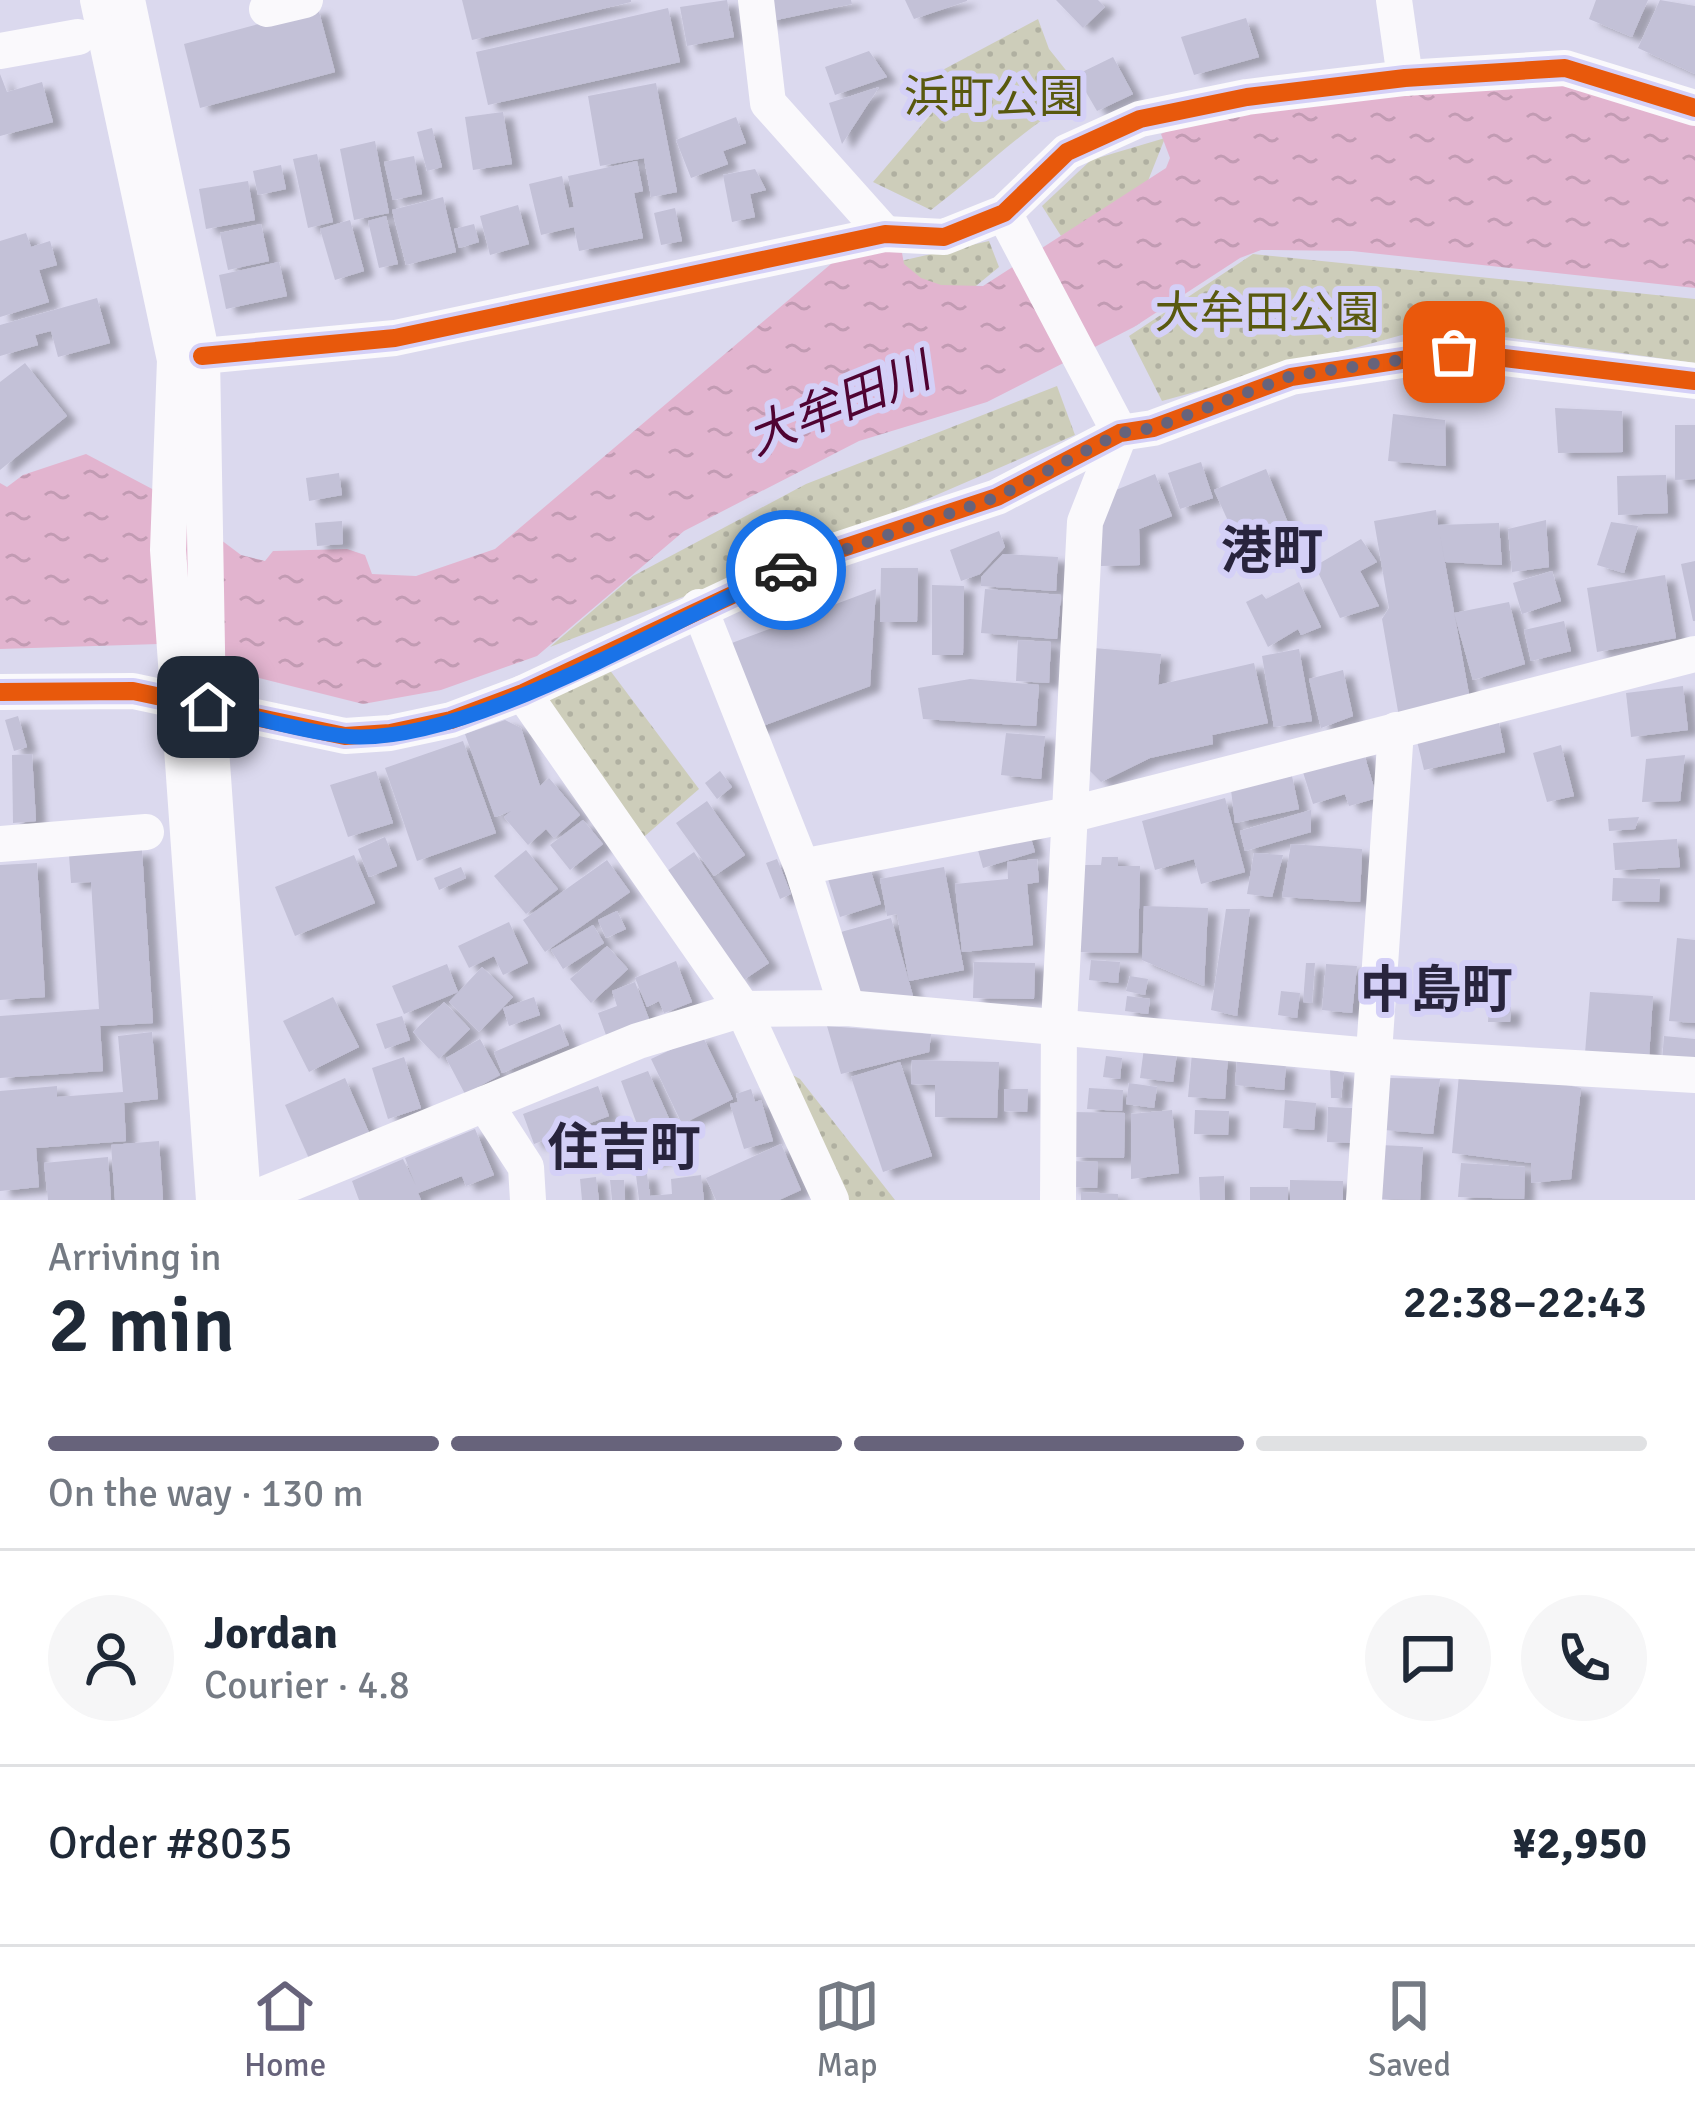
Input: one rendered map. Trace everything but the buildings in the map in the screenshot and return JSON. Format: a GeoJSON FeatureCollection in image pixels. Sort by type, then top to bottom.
{"type":"FeatureCollection","features":[{"type":"Feature","properties":{"kind":"street"},"geometry":{"type":"LineString","coordinates":[[98,0],[175,360],[214,1200]]}},
{"type":"Feature","properties":{"kind":"street"},"geometry":{"type":"LineString","coordinates":[[127,0],[202,356],[186,554]]}},
{"type":"Feature","properties":{"kind":"street"},"geometry":{"type":"LineString","coordinates":[[267,9],[305,0]]}},
{"type":"Feature","properties":{"kind":"street"},"geometry":{"type":"LineString","coordinates":[[756,0],[768,103],[885,234]]}},
{"type":"Feature","properties":{"kind":"street"},"geometry":{"type":"LineString","coordinates":[[1394,0],[1405,78]]}},
{"type":"Feature","properties":{"kind":"street"},"geometry":{"type":"LineString","coordinates":[[0,51],[78,37]]}},
{"type":"Feature","properties":{"kind":"street"},"geometry":{"type":"LineString","coordinates":[[202,356],[395,338],[885,234],[944,237],[1004,213],[1066,152],[1139,118],[1247,97],[1405,78],[1564,68],[1695,108]]}},
{"type":"Feature","properties":{"kind":"street"},"geometry":{"type":"LineString","coordinates":[[1004,213],[1120,433],[1085,523],[1059,1024],[1058,1200]]}},
{"type":"Feature","properties":{"kind":"street"},"geometry":{"type":"LineString","coordinates":[[0,692],[192,687],[345,736],[451,720],[523,692],[807,560],[997,497],[1120,433],[1153,428],[1291,376],[1454,352],[1695,381]]}},
{"type":"Feature","properties":{"kind":"street"},"geometry":{"type":"LineString","coordinates":[[699,607],[802,867],[847,1008]]}},
{"type":"Feature","properties":{"kind":"street"},"geometry":{"type":"LineString","coordinates":[[802,867],[1069,814],[1695,654]]}},
{"type":"Feature","properties":{"kind":"street"},"geometry":{"type":"LineString","coordinates":[[192,687],[246,1200],[638,1041],[743,1009],[847,1008],[1371,1056],[1695,1075]]}},
{"type":"Feature","properties":{"kind":"street"},"geometry":{"type":"LineString","coordinates":[[523,692],[743,1009],[831,1200]]}},
{"type":"Feature","properties":{"kind":"street"},"geometry":{"type":"LineString","coordinates":[[1364,1200],[1396,730]]}},
{"type":"Feature","properties":{"kind":"street"},"geometry":{"type":"LineString","coordinates":[[0,844],[146,832]]}},
{"type":"Feature","properties":{"kind":"street"},"geometry":{"type":"LineString","coordinates":[[485,1104],[526,1167],[528,1200]]}},
{"type":"Feature","properties":{"kind":"green space","name":"浜町公園"},"geometry":{"type":"Polygon","coordinates":[[[1038,19],[1049,49],[1085,94],[1024,133],[931,210],[873,182],[945,98],[937,73],[1038,19]]]}},
{"type":"Feature","properties":{"kind":"green space"},"geometry":{"type":"Polygon","coordinates":[[[1165,138],[1144,191],[1061,236],[1042,206],[1091,160],[1165,138]]]}},
{"type":"Feature","properties":{"kind":"green space"},"geometry":{"type":"Polygon","coordinates":[[[989,241],[999,267],[971,290],[924,288],[896,262],[989,241]]]}},
{"type":"Feature","properties":{"kind":"green space","name":"大牟田公園"},"geometry":{"type":"Polygon","coordinates":[[[1253,254],[1695,299],[1695,363],[1431,327],[1162,401],[1129,336],[1253,254]]]}},
{"type":"Feature","properties":{"kind":"green space"},"geometry":{"type":"Polygon","coordinates":[[[1057,386],[1075,435],[821,545],[550,647],[633,576],[806,484],[1057,386]]]}},
{"type":"Feature","properties":{"kind":"green space"},"geometry":{"type":"Polygon","coordinates":[[[603,661],[699,789],[630,849],[523,693],[603,661]]]}},
{"type":"Feature","properties":{"kind":"green space"},"geometry":{"type":"Polygon","coordinates":[[[768,1062],[800,1079],[895,1200],[836,1200],[768,1062]]]}},
{"type":"Feature","properties":{"kind":"water","name":"大牟田川"},"geometry":{"type":"Polygon","coordinates":[[[1591,74],[1695,111],[1695,288],[1352,251],[1261,250],[1240,258],[1134,327],[987,402],[859,441],[684,531],[537,656],[441,690],[363,704],[255,677],[159,644],[0,649],[0,483],[7,487],[23,475],[86,454],[156,491],[241,555],[265,561],[273,551],[347,549],[365,555],[372,574],[416,576],[495,549],[838,258],[899,236],[904,264],[921,278],[941,285],[983,286],[1166,168],[1170,158],[1161,134],[1207,115],[1314,92],[1591,74]]]}},
{"type":"Feature","properties":{"kind":"cycle path"},"geometry":{"type":"LineString","coordinates":[[202,356],[395,338],[885,234],[944,237],[1004,213],[1067,152],[1140,119],[1247,97],[1405,78],[1565,68],[1695,108]]}},
{"type":"Feature","properties":{"kind":"cycle path"},"geometry":{"type":"LineString","coordinates":[[0,692],[133,691],[345,736],[390,733],[451,720],[523,693],[807,560],[997,497],[1120,433],[1153,428],[1291,377],[1454,352],[1695,381]]}},
{"type":"Feature","properties":{"kind":"way so far"},"geometry":{"type":"LineString","coordinates":[[786,570],[997,497],[1120,433],[1153,428],[1291,376],[1454,352]]}},
{"type":"Feature","properties":{"kind":"district","name":"港町"},"geometry":{"type":"Point","coordinates":[1272,551]}},
{"type":"Feature","properties":{"kind":"district","name":"中島町"},"geometry":{"type":"Point","coordinates":[1436,990]}},
{"type":"Feature","properties":{"kind":"district","name":"住吉町"},"geometry":{"type":"Point","coordinates":[624,1148]}},
{"type":"Feature","properties":{"kind":"route"},"geometry":{"type":"LineString","coordinates":[[208,707],[345,736],[390,733],[451,720],[523,692],[786,570]]}}]}
